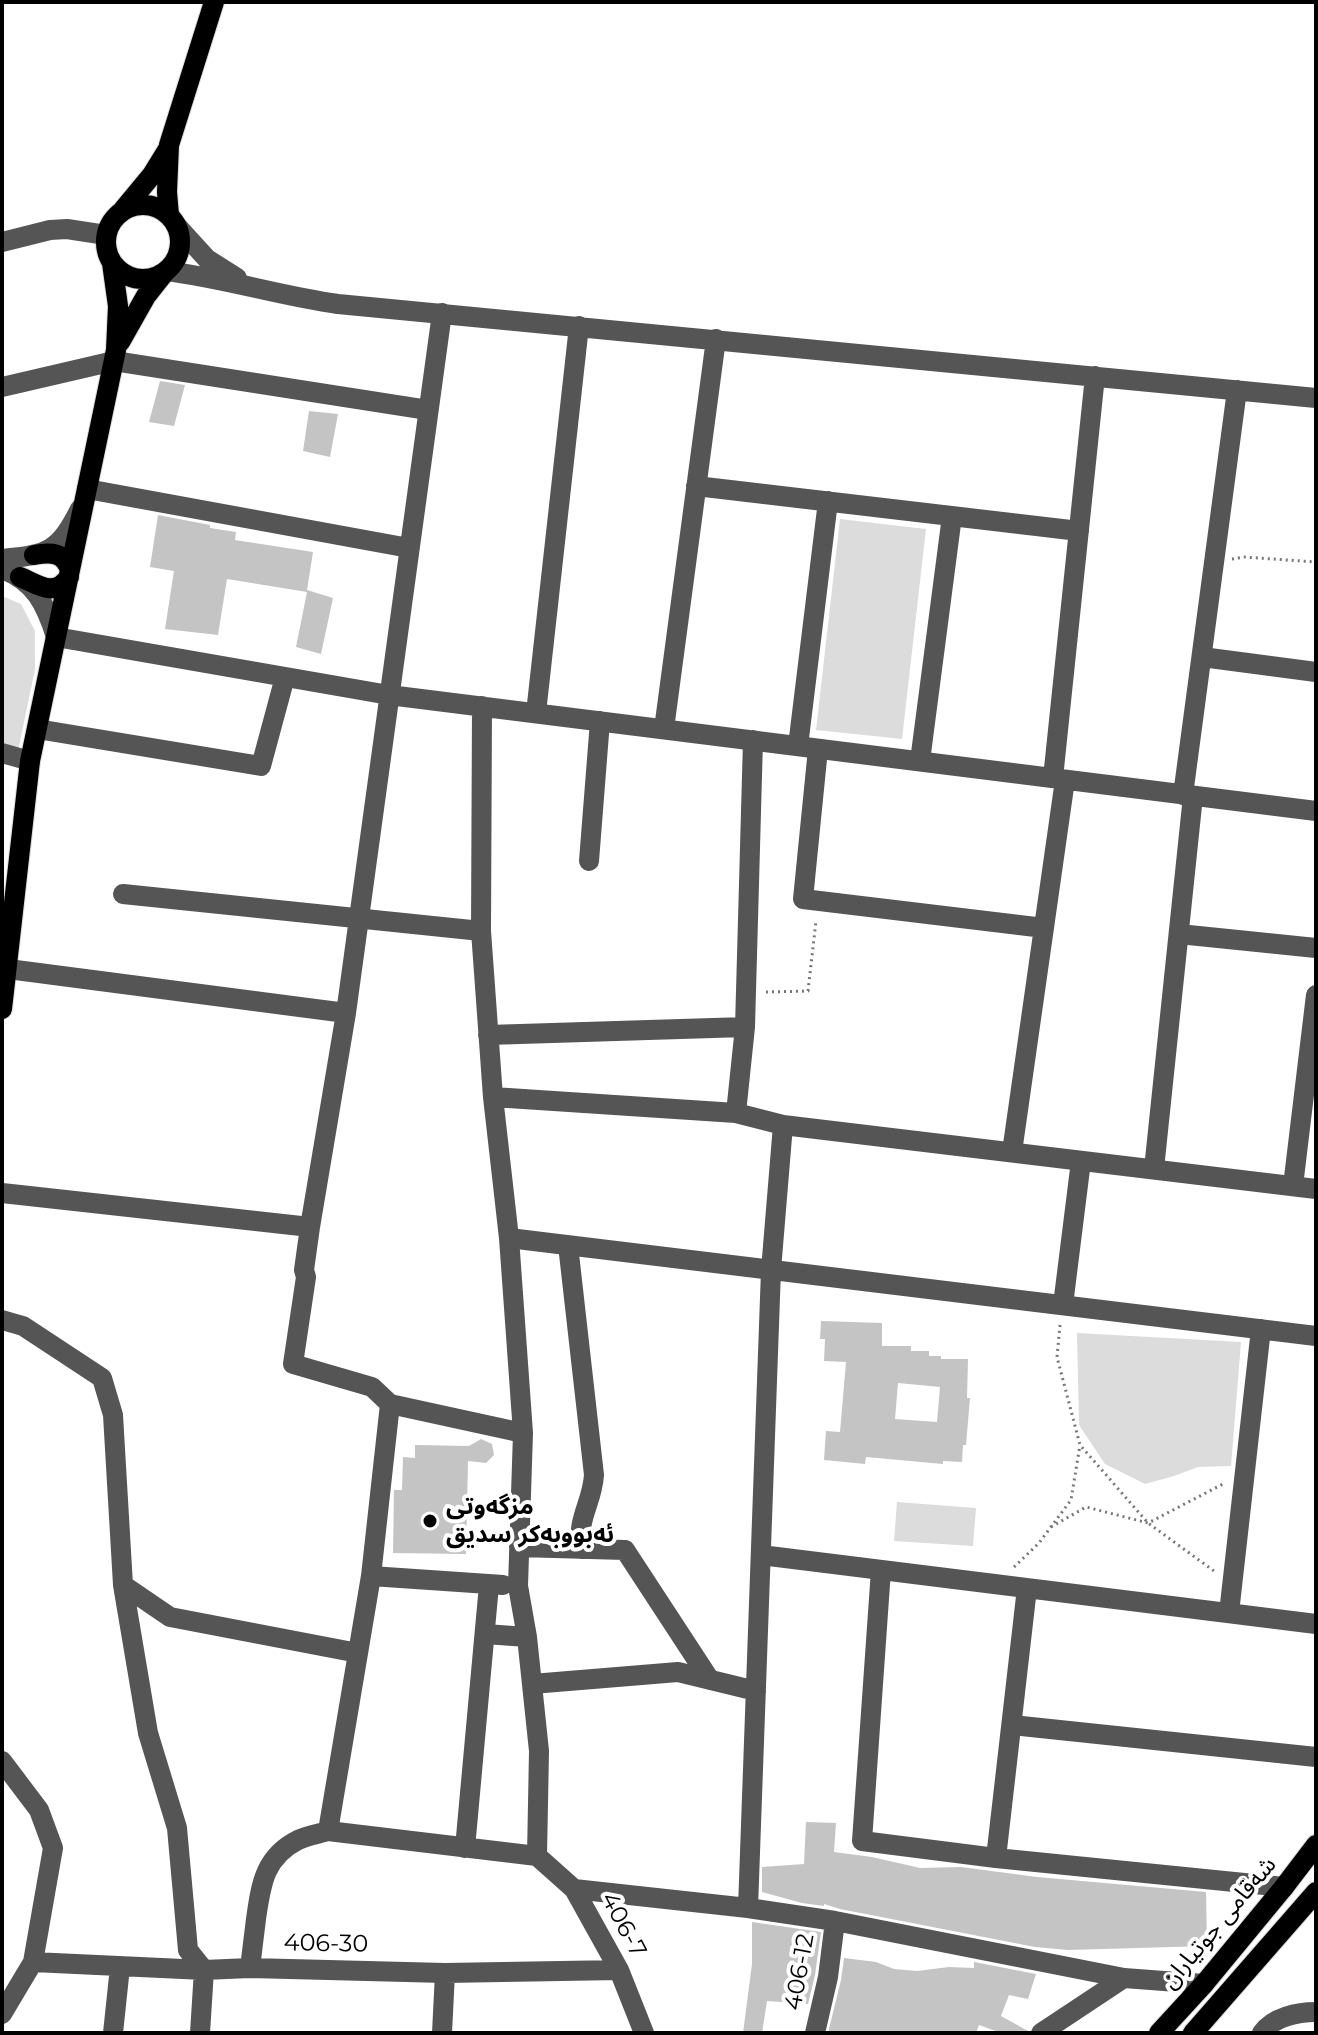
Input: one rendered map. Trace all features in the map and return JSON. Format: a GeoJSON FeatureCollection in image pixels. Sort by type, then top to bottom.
{"type":"FeatureCollection","features":[{"type":"Feature","properties":{"kind":"main road"},"geometry":{"type":"LineString","coordinates":[[2,1009],[30,761],[115,355],[118,306],[106,235],[114,219],[152,175],[169,145],[214,2]]}},
{"type":"Feature","properties":{"kind":"main road"},"geometry":{"type":"LineString","coordinates":[[115,355],[146,296],[175,261],[179,250],[180,237],[172,220],[167,192],[169,145]]}},
{"type":"Feature","properties":{"kind":"main road"},"geometry":{"type":"LineString","coordinates":[[123,211],[146,205],[158,208],[172,220]]}},
{"type":"Feature","properties":{"kind":"main road"},"geometry":{"type":"LineString","coordinates":[[112,263],[126,275],[137,278],[155,277],[166,271]]}},
{"type":"Feature","properties":{"kind":"main road"},"geometry":{"type":"LineString","coordinates":[[11,573],[52,589],[63,585],[69,574],[64,559],[58,554],[34,555]]}},
{"type":"Feature","properties":{"kind":"main road","name":"شەقامی جوتیاران"},"geometry":{"type":"LineString","coordinates":[[1159,2033],[1204,1984],[1316,1845]]}},
{"type":"Feature","properties":{"kind":"main road"},"geometry":{"type":"LineString","coordinates":[[1193,2033],[1316,1892]]}},
{"type":"Feature","properties":{"kind":"street"},"geometry":{"type":"LineString","coordinates":[[172,220],[214,264],[254,288]]}},
{"type":"Feature","properties":{"kind":"street"},"geometry":{"type":"LineString","coordinates":[[2,242],[50,230],[67,229],[106,235]]}},
{"type":"Feature","properties":{"kind":"street"},"geometry":{"type":"LineString","coordinates":[[166,271],[338,304],[1316,398]]}},
{"type":"Feature","properties":{"kind":"street"},"geometry":{"type":"LineString","coordinates":[[442,313],[346,1013],[310,1227],[293,1364],[372,1387],[390,1404],[523,1433]]}},
{"type":"Feature","properties":{"kind":"street"},"geometry":{"type":"LineString","coordinates":[[536,713],[579,326]]}},
{"type":"Feature","properties":{"kind":"street"},"geometry":{"type":"LineString","coordinates":[[664,729],[716,339]]}},
{"type":"Feature","properties":{"kind":"street"},"geometry":{"type":"LineString","coordinates":[[2,387],[115,355],[428,410]]}},
{"type":"Feature","properties":{"kind":"street"},"geometry":{"type":"LineString","coordinates":[[1012,1152],[1044,928],[1095,376]]}},
{"type":"Feature","properties":{"kind":"street"},"geometry":{"type":"LineString","coordinates":[[1154,1169],[1179,934],[1188,795],[1202,657],[1237,390]]}},
{"type":"Feature","properties":{"kind":"street"},"geometry":{"type":"LineString","coordinates":[[696,486],[1079,531]]}},
{"type":"Feature","properties":{"kind":"street"},"geometry":{"type":"LineString","coordinates":[[2,559],[34,555],[60,543],[86,494],[409,548]]}},
{"type":"Feature","properties":{"kind":"street"},"geometry":{"type":"LineString","coordinates":[[828,501],[808,748],[803,899],[1044,928]]}},
{"type":"Feature","properties":{"kind":"street"},"geometry":{"type":"LineString","coordinates":[[920,761],[952,516]]}},
{"type":"Feature","properties":{"kind":"street"},"geometry":{"type":"LineString","coordinates":[[11,573],[41,600],[56,637],[389,695],[1316,811]]}},
{"type":"Feature","properties":{"kind":"street"},"geometry":{"type":"LineString","coordinates":[[1202,657],[1316,672]]}},
{"type":"Feature","properties":{"kind":"street"},"geometry":{"type":"LineString","coordinates":[[37,729],[261,766],[285,677]]}},
{"type":"Feature","properties":{"kind":"street"},"geometry":{"type":"LineString","coordinates":[[250,1968],[260,1891],[267,1869],[290,1845],[307,1836],[328,1831],[537,1856],[539,1751],[527,1637],[518,1586],[523,1433],[481,931],[482,706]]}},
{"type":"Feature","properties":{"kind":"street"},"geometry":{"type":"LineString","coordinates":[[589,861],[600,721]]}},
{"type":"Feature","properties":{"kind":"street"},"geometry":{"type":"LineString","coordinates":[[736,1113],[745,1027],[753,740]]}},
{"type":"Feature","properties":{"kind":"street"},"geometry":{"type":"LineString","coordinates":[[2,753],[30,761]]}},
{"type":"Feature","properties":{"kind":"street"},"geometry":{"type":"LineString","coordinates":[[123,894],[481,931]]}},
{"type":"Feature","properties":{"kind":"street"},"geometry":{"type":"LineString","coordinates":[[1179,934],[1316,948]]}},
{"type":"Feature","properties":{"kind":"street"},"geometry":{"type":"LineString","coordinates":[[8,969],[346,1013]]}},
{"type":"Feature","properties":{"kind":"street"},"geometry":{"type":"LineString","coordinates":[[1293,1186],[1316,995]]}},
{"type":"Feature","properties":{"kind":"street"},"geometry":{"type":"LineString","coordinates":[[488,1035],[745,1027]]}},
{"type":"Feature","properties":{"kind":"street"},"geometry":{"type":"LineString","coordinates":[[493,1097],[736,1113],[783,1125],[1316,1189]]}},
{"type":"Feature","properties":{"kind":"street"},"geometry":{"type":"LineString","coordinates":[[748,1908],[771,1270],[783,1125]]}},
{"type":"Feature","properties":{"kind":"street"},"geometry":{"type":"LineString","coordinates":[[1063,1305],[1081,1161]]}},
{"type":"Feature","properties":{"kind":"street"},"geometry":{"type":"LineString","coordinates":[[2,1193],[310,1227]]}},
{"type":"Feature","properties":{"kind":"street"},"geometry":{"type":"LineString","coordinates":[[509,1238],[1316,1336]]}},
{"type":"Feature","properties":{"kind":"street"},"geometry":{"type":"LineString","coordinates":[[568,1245],[594,1475],[581,1524],[581,1549]]}},
{"type":"Feature","properties":{"kind":"street"},"geometry":{"type":"LineString","coordinates":[[2,1320],[23,1326],[102,1378],[113,1415],[123,1585],[148,1733],[177,1828],[188,1950],[204,1970],[200,2033]]}},
{"type":"Feature","properties":{"kind":"street"},"geometry":{"type":"LineString","coordinates":[[1229,1613],[1261,1329]]}},
{"type":"Feature","properties":{"kind":"street"},"geometry":{"type":"LineString","coordinates":[[328,1831],[371,1576],[390,1404]]}},
{"type":"Feature","properties":{"kind":"street"},"geometry":{"type":"LineString","coordinates":[[519,1547],[625,1550],[710,1680]]}},
{"type":"Feature","properties":{"kind":"street"},"geometry":{"type":"LineString","coordinates":[[761,1555],[1316,1624]]}},
{"type":"Feature","properties":{"kind":"street"},"geometry":{"type":"LineString","coordinates":[[881,1570],[862,1841],[1284,1887]]}},
{"type":"Feature","properties":{"kind":"street"},"geometry":{"type":"LineString","coordinates":[[371,1576],[518,1586]]}},
{"type":"Feature","properties":{"kind":"street"},"geometry":{"type":"LineString","coordinates":[[123,1585],[170,1617],[358,1653]]}},
{"type":"Feature","properties":{"kind":"street"},"geometry":{"type":"LineString","coordinates":[[465,1848],[489,1585]]}},
{"type":"Feature","properties":{"kind":"street"},"geometry":{"type":"LineString","coordinates":[[996,1858],[1027,1588]]}},
{"type":"Feature","properties":{"kind":"street"},"geometry":{"type":"LineString","coordinates":[[485,1634],[527,1637]]}},
{"type":"Feature","properties":{"kind":"street"},"geometry":{"type":"LineString","coordinates":[[532,1684],[678,1672],[756,1691]]}},
{"type":"Feature","properties":{"kind":"street"},"geometry":{"type":"LineString","coordinates":[[1012,1725],[1316,1757]]}},
{"type":"Feature","properties":{"kind":"street"},"geometry":{"type":"LineString","coordinates":[[2,1761],[39,1810],[53,1848],[33,1962],[2,2014]]}},
{"type":"Feature","properties":{"kind":"street","name":"406-7"},"geometry":{"type":"LineString","coordinates":[[537,1856],[574,1889],[619,1970],[644,2033]]}},
{"type":"Feature","properties":{"kind":"street"},"geometry":{"type":"LineString","coordinates":[[574,1889],[835,1921],[1124,1978],[1204,1984]]}},
{"type":"Feature","properties":{"kind":"street","name":"406-12"},"geometry":{"type":"LineString","coordinates":[[815,2033],[828,1977],[835,1921]]}},
{"type":"Feature","properties":{"kind":"street","name":"406-30"},"geometry":{"type":"LineString","coordinates":[[33,1962],[204,1970],[250,1968],[445,1973],[619,1970]]}},
{"type":"Feature","properties":{"kind":"street"},"geometry":{"type":"LineString","coordinates":[[113,2033],[120,1967]]}},
{"type":"Feature","properties":{"kind":"street"},"geometry":{"type":"LineString","coordinates":[[442,2033],[445,1973]]}},
{"type":"Feature","properties":{"kind":"street"},"geometry":{"type":"LineString","coordinates":[[1041,2033],[1124,1978]]}},
{"type":"Feature","properties":{"kind":"street"},"geometry":{"type":"LineString","coordinates":[[1262,2033],[1267,2026],[1299,2012],[1316,2012]]}},
{"type":"Feature","properties":{"kind":"path"},"geometry":{"type":"LineString","coordinates":[[1215,562],[1244,557],[1316,562]]}},
{"type":"Feature","properties":{"kind":"path"},"geometry":{"type":"LineString","coordinates":[[746,993],[808,991],[818,901]]}},
{"type":"Feature","properties":{"kind":"path"},"geometry":{"type":"LineString","coordinates":[[997,1584],[1039,1543],[1071,1500],[1080,1445],[1057,1357],[1063,1305]]}},
{"type":"Feature","properties":{"kind":"path"},"geometry":{"type":"LineString","coordinates":[[1080,1445],[1148,1523],[1232,1584]]}},
{"type":"Feature","properties":{"kind":"path"},"geometry":{"type":"LineString","coordinates":[[1051,1527],[1086,1507],[1148,1523],[1226,1483]]}},
{"type":"Feature","properties":{"kind":"shaded area"},"geometry":{"type":"Polygon","coordinates":[[[840,519],[926,529],[902,739],[816,730],[840,519]]]}},
{"type":"Feature","properties":{"kind":"shaded area"},"geometry":{"type":"Polygon","coordinates":[[[2,596],[21,604],[35,631],[35,669],[15,766],[2,764],[2,596]]]}},
{"type":"Feature","properties":{"kind":"shaded area"},"geometry":{"type":"Polygon","coordinates":[[[1077,1333],[1241,1342],[1231,1466],[1198,1467],[1145,1484],[1105,1464],[1079,1425],[1077,1333]]]}},
{"type":"Feature","properties":{"kind":"shaded area"},"geometry":{"type":"Polygon","coordinates":[[[897,1502],[976,1508],[973,1546],[894,1541],[897,1502]]]}},
{"type":"Feature","properties":{"kind":"building"},"geometry":{"type":"Polygon","coordinates":[[[160,381],[185,385],[174,426],[149,422],[160,381]]]}},
{"type":"Feature","properties":{"kind":"building"},"geometry":{"type":"Polygon","coordinates":[[[309,411],[338,414],[330,457],[303,451],[309,411]]]}},
{"type":"Feature","properties":{"kind":"building"},"geometry":{"type":"Polygon","coordinates":[[[158,515],[236,532],[235,540],[313,552],[307,590],[333,598],[321,654],[296,647],[307,592],[227,579],[218,635],[165,629],[174,571],[150,567],[158,515]]]}},
{"type":"Feature","properties":{"kind":"building"},"geometry":{"type":"Polygon","coordinates":[[[821,1321],[882,1323],[882,1346],[911,1346],[911,1351],[929,1351],[929,1356],[941,1356],[941,1359],[968,1359],[967,1398],[970,1398],[962,1462],[943,1461],[943,1464],[866,1457],[865,1464],[824,1460],[826,1431],[840,1432],[846,1362],[824,1361],[825,1339],[820,1339],[821,1321]],[[898,1383],[895,1419],[937,1422],[940,1387],[898,1383]]]}},
{"type":"Feature","properties":{"kind":"building","name":"مزگەوتی ئەبووبەکر سدیق"},"geometry":{"type":"Polygon","coordinates":[[[481,1439],[492,1444],[494,1455],[486,1463],[468,1461],[466,1554],[393,1553],[394,1490],[402,1490],[403,1457],[415,1458],[415,1445],[469,1446],[481,1439]]]}},
{"type":"Feature","properties":{"kind":"building"},"geometry":{"type":"Polygon","coordinates":[[[806,1822],[836,1823],[834,1852],[920,1868],[961,1867],[1206,1892],[1207,1946],[1068,1950],[1035,1947],[824,1904],[802,1903],[762,1892],[762,1867],[804,1864],[806,1822]]]}},
{"type":"Feature","properties":{"kind":"building"},"geometry":{"type":"Polygon","coordinates":[[[752,1922],[821,1932],[808,2004],[767,2001],[762,2033],[743,2033],[752,1964],[752,1922]]]}},
{"type":"Feature","properties":{"kind":"building"},"geometry":{"type":"Polygon","coordinates":[[[844,1958],[917,1971],[974,1968],[974,1962],[1036,1974],[1028,1999],[1009,1995],[1001,2016],[1028,2033],[1001,2033],[979,2025],[976,2033],[828,2033],[844,1958]]]}},
{"type":"Feature","properties":{"kind":"place","name":"مزگەوتی ئەبووبەکر سدیق"},"geometry":{"type":"Point","coordinates":[430,1521]}}]}
